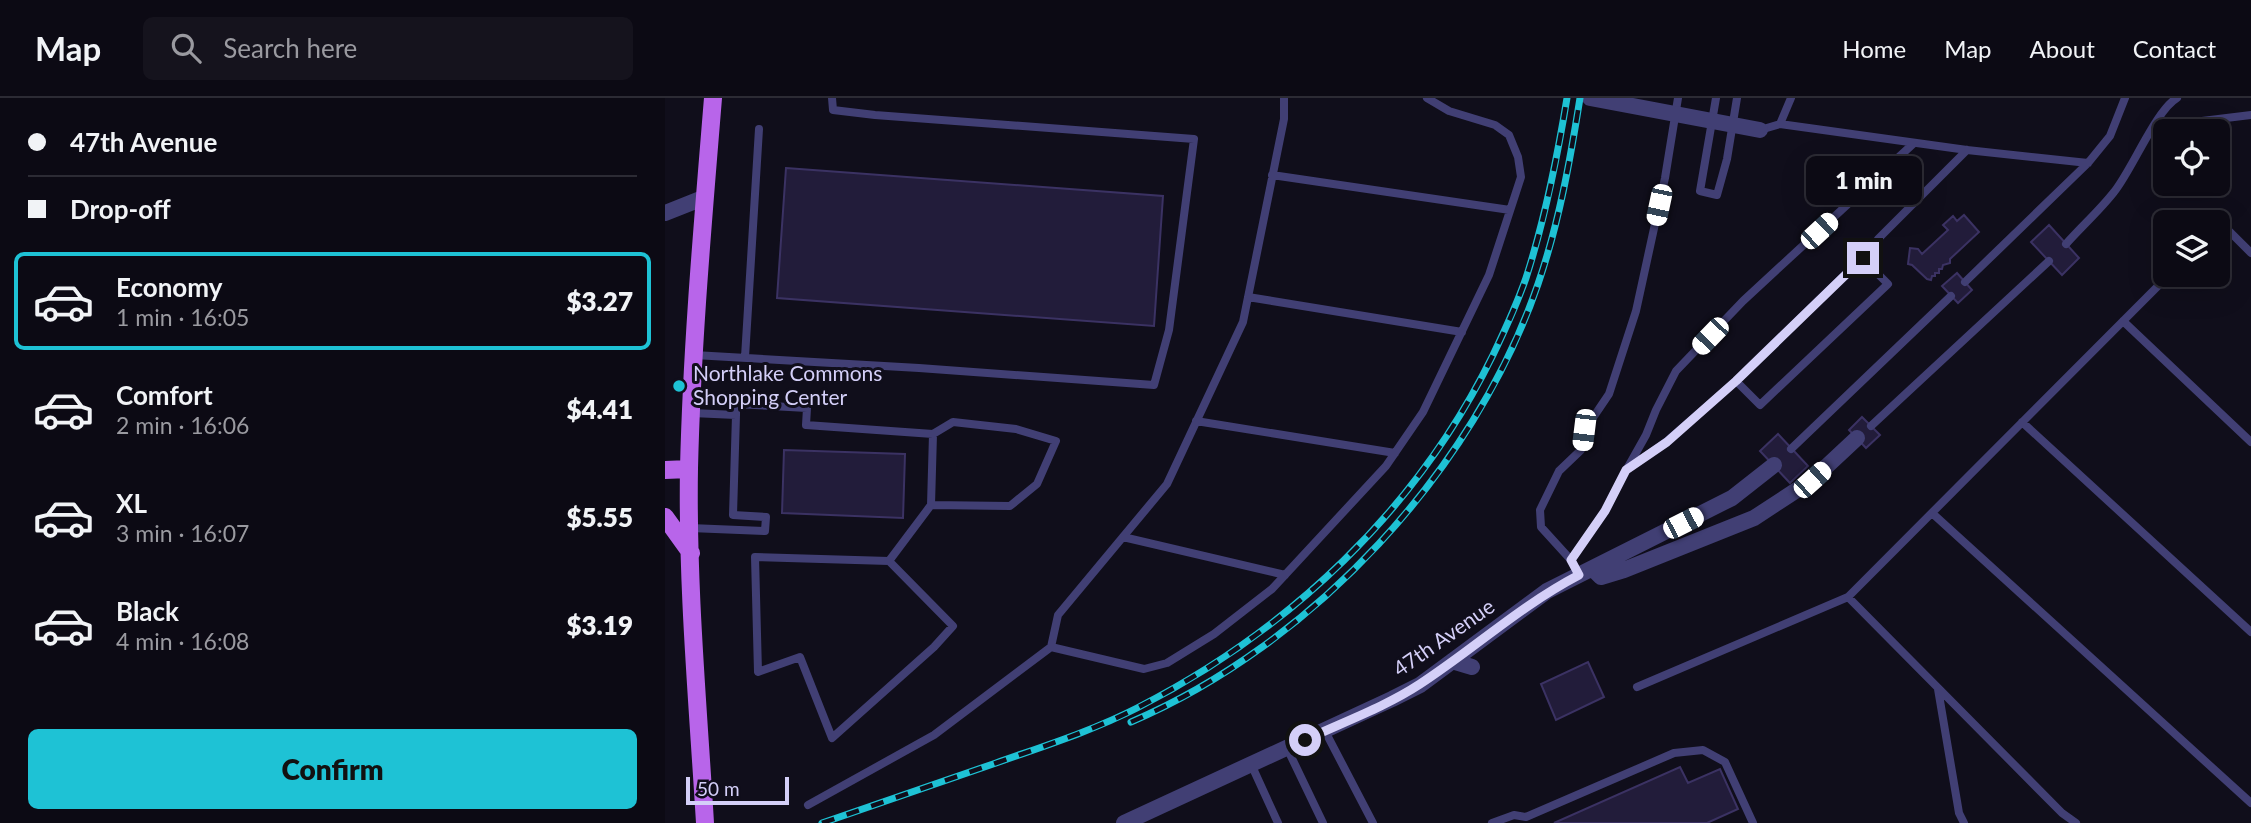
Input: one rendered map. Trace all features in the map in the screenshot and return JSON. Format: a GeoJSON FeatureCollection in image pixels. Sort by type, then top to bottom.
{"type":"FeatureCollection","features":[{"type":"Feature","properties":{"kind":"main road"},"geometry":{"type":"LineString","coordinates":[[705,823],[689,469],[703,198],[713,98]]}},
{"type":"Feature","properties":{"kind":"main road"},"geometry":{"type":"LineString","coordinates":[[665,470],[689,469]]}},
{"type":"Feature","properties":{"kind":"main road"},"geometry":{"type":"LineString","coordinates":[[665,517],[691,553]]}},
{"type":"Feature","properties":{"kind":"street"},"geometry":{"type":"LineString","coordinates":[[1590,98],[1677,106],[1712,121],[1760,130]]}},
{"type":"Feature","properties":{"kind":"street"},"geometry":{"type":"LineString","coordinates":[[665,213],[703,198]]}},
{"type":"Feature","properties":{"kind":"street"},"geometry":{"type":"LineString","coordinates":[[1586,572],[1601,577],[1625,570],[1754,518],[1812,480],[1857,438]]}},
{"type":"Feature","properties":{"kind":"street","name":"47th Avenue"},"geometry":{"type":"LineString","coordinates":[[1124,823],[1410,690],[1537,598],[1733,498],[1774,466]]}},
{"type":"Feature","properties":{"kind":"street"},"geometry":{"type":"LineString","coordinates":[[1452,661],[1472,667]]}},
{"type":"Feature","properties":{"kind":"lane"},"geometry":{"type":"LineString","coordinates":[[694,355],[1154,385],[1170,330],[1194,139],[875,115],[832,110],[832,98]]}},
{"type":"Feature","properties":{"kind":"lane"},"geometry":{"type":"LineString","coordinates":[[808,805],[934,735],[1051,648],[1058,615],[1167,484],[1243,322],[1284,119],[1285,98]]}},
{"type":"Feature","properties":{"kind":"lane"},"geometry":{"type":"LineString","coordinates":[[1051,648],[1144,668],[1167,663],[1215,634],[1272,589],[1395,453],[1423,411],[1489,275],[1521,177],[1518,156],[1509,135],[1495,125],[1449,111],[1427,98]]}},
{"type":"Feature","properties":{"kind":"lane"},"geometry":{"type":"LineString","coordinates":[[1716,98],[1700,191],[1717,195],[1727,159],[1737,98]]}},
{"type":"Feature","properties":{"kind":"lane"},"geometry":{"type":"LineString","coordinates":[[1780,124],[1791,98]]}},
{"type":"Feature","properties":{"kind":"lane"},"geometry":{"type":"LineString","coordinates":[[1965,282],[2088,163],[2110,136],[2125,98]]}},
{"type":"Feature","properties":{"kind":"lane"},"geometry":{"type":"LineString","coordinates":[[2159,119],[2177,98]]}},
{"type":"Feature","properties":{"kind":"lane"},"geometry":{"type":"LineString","coordinates":[[1586,572],[1571,560],[1541,527],[1540,510],[1559,471],[1581,450],[1584,430],[1609,394],[1636,311],[1665,178],[1677,106]]}},
{"type":"Feature","properties":{"kind":"lane"},"geometry":{"type":"LineString","coordinates":[[2218,119],[2251,115]]}},
{"type":"Feature","properties":{"kind":"lane"},"geometry":{"type":"LineString","coordinates":[[1760,130],[1780,124],[1967,150],[2088,163]]}},
{"type":"Feature","properties":{"kind":"lane"},"geometry":{"type":"LineString","coordinates":[[2066,244],[2116,190],[2153,127]]}},
{"type":"Feature","properties":{"kind":"lane"},"geometry":{"type":"LineString","coordinates":[[745,358],[759,129]]}},
{"type":"Feature","properties":{"kind":"lane"},"geometry":{"type":"LineString","coordinates":[[1571,560],[1605,511],[1646,435],[1676,371],[1743,301],[1913,143]]}},
{"type":"Feature","properties":{"kind":"lane"},"geometry":{"type":"LineString","coordinates":[[1878,239],[1967,150]]}},
{"type":"Feature","properties":{"kind":"lane"},"geometry":{"type":"LineString","coordinates":[[1272,175],[1510,210]]}},
{"type":"Feature","properties":{"kind":"lane"},"geometry":{"type":"LineString","coordinates":[[2230,232],[2251,253]]}},
{"type":"Feature","properties":{"kind":"lane"},"geometry":{"type":"LineString","coordinates":[[1626,470],[1667,442],[1736,381],[1863,258],[1888,284],[1760,405],[1736,381]]}},
{"type":"Feature","properties":{"kind":"lane"},"geometry":{"type":"LineString","coordinates":[[1871,426],[2049,261]]}},
{"type":"Feature","properties":{"kind":"lane"},"geometry":{"type":"LineString","coordinates":[[1637,687],[1848,597],[2157,287]]}},
{"type":"Feature","properties":{"kind":"lane"},"geometry":{"type":"LineString","coordinates":[[1791,449],[1951,296]]}},
{"type":"Feature","properties":{"kind":"lane"},"geometry":{"type":"LineString","coordinates":[[1248,297],[1462,332]]}},
{"type":"Feature","properties":{"kind":"lane"},"geometry":{"type":"LineString","coordinates":[[2123,321],[2251,442]]}},
{"type":"Feature","properties":{"kind":"lane"},"geometry":{"type":"LineString","coordinates":[[691,528],[765,531],[766,517],[733,515],[736,404],[807,408],[806,425],[933,434],[953,422],[1016,429],[1056,442],[1037,484],[1010,506],[931,505]]}},
{"type":"Feature","properties":{"kind":"lane"},"geometry":{"type":"LineString","coordinates":[[692,413],[736,415]]}},
{"type":"Feature","properties":{"kind":"lane"},"geometry":{"type":"LineString","coordinates":[[1196,421],[1395,453]]}},
{"type":"Feature","properties":{"kind":"lane"},"geometry":{"type":"LineString","coordinates":[[2022,422],[2251,632]]}},
{"type":"Feature","properties":{"kind":"lane"},"geometry":{"type":"LineString","coordinates":[[889,561],[931,505],[933,434]]}},
{"type":"Feature","properties":{"kind":"lane"},"geometry":{"type":"LineString","coordinates":[[1931,513],[2251,803]]}},
{"type":"Feature","properties":{"kind":"lane"},"geometry":{"type":"LineString","coordinates":[[1123,537],[1285,575]]}},
{"type":"Feature","properties":{"kind":"lane"},"geometry":{"type":"LineString","coordinates":[[755,556],[889,561],[953,626],[934,647],[832,738],[800,657],[758,672],[755,556]]}},
{"type":"Feature","properties":{"kind":"lane"},"geometry":{"type":"LineString","coordinates":[[1848,597],[2062,813],[2076,823]]}},
{"type":"Feature","properties":{"kind":"lane"},"geometry":{"type":"LineString","coordinates":[[1938,688],[1959,813],[1964,823]]}},
{"type":"Feature","properties":{"kind":"lane"},"geometry":{"type":"LineString","coordinates":[[1325,731],[1373,823]]}},
{"type":"Feature","properties":{"kind":"lane"},"geometry":{"type":"LineString","coordinates":[[1287,748],[1323,823]]}},
{"type":"Feature","properties":{"kind":"lane"},"geometry":{"type":"LineString","coordinates":[[1492,823],[1514,815],[1526,817],[1674,753],[1703,750],[1725,762],[1753,823]]}},
{"type":"Feature","properties":{"kind":"lane"},"geometry":{"type":"LineString","coordinates":[[1251,764],[1278,823]]}},
{"type":"Feature","properties":{"kind":"building"},"geometry":{"type":"Polygon","coordinates":[[[786,168],[1163,196],[1154,326],[777,298],[786,168]]]}},
{"type":"Feature","properties":{"kind":"building"},"geometry":{"type":"Polygon","coordinates":[[[1964,215],[1979,232],[1950,259],[1950,263],[1943,265],[1939,273],[1932,276],[1931,280],[1908,264],[1910,248],[1918,249],[1922,254],[1948,230],[1943,225],[1953,216],[1957,221],[1964,215]]]}},
{"type":"Feature","properties":{"kind":"building"},"geometry":{"type":"Polygon","coordinates":[[[2049,225],[2079,258],[2062,275],[2031,242],[2049,225]]]}},
{"type":"Feature","properties":{"kind":"building"},"geometry":{"type":"Polygon","coordinates":[[[1957,273],[1972,290],[1958,303],[1942,286],[1957,273]]]}},
{"type":"Feature","properties":{"kind":"building"},"geometry":{"type":"Polygon","coordinates":[[[1862,417],[1880,435],[1866,448],[1849,430],[1862,417]]]}},
{"type":"Feature","properties":{"kind":"building"},"geometry":{"type":"Polygon","coordinates":[[[1778,434],[1808,466],[1790,483],[1760,451],[1778,434]]]}},
{"type":"Feature","properties":{"kind":"building"},"geometry":{"type":"Polygon","coordinates":[[[784,450],[905,454],[903,518],[782,513],[784,450]]]}},
{"type":"Feature","properties":{"kind":"building"},"geometry":{"type":"Polygon","coordinates":[[[1588,662],[1604,697],[1556,720],[1541,684],[1588,662]]]}},
{"type":"Feature","properties":{"kind":"building"},"geometry":{"type":"Polygon","coordinates":[[[1680,767],[1688,783],[1720,769],[1738,809],[1707,823],[1554,823],[1680,767]]]}},
{"type":"Feature","properties":{"kind":"railway"},"geometry":{"type":"LineString","coordinates":[[822,823],[1068,738],[1137,708],[1193,677],[1246,642],[1297,603],[1344,560],[1387,514],[1427,465],[1462,411],[1493,355],[1519,297],[1533,256],[1550,189],[1567,98]]}},
{"type":"Feature","properties":{"kind":"railway"},"geometry":{"type":"LineString","coordinates":[[1131,722],[1198,688],[1262,647],[1323,598],[1379,544],[1429,484],[1473,420],[1510,353],[1538,284],[1563,192],[1580,98]]}},
{"type":"Feature","properties":{"kind":"place","name":"Northlake Commons Shopping Center"},"geometry":{"type":"Point","coordinates":[679,386]}},
{"type":"Feature","properties":{"kind":"route"},"geometry":{"type":"LineString","coordinates":[[1305,740],[1420,684],[1547,591],[1579,575],[1571,560],[1605,511],[1626,470],[1667,442],[1736,381],[1863,258]]}}]}
